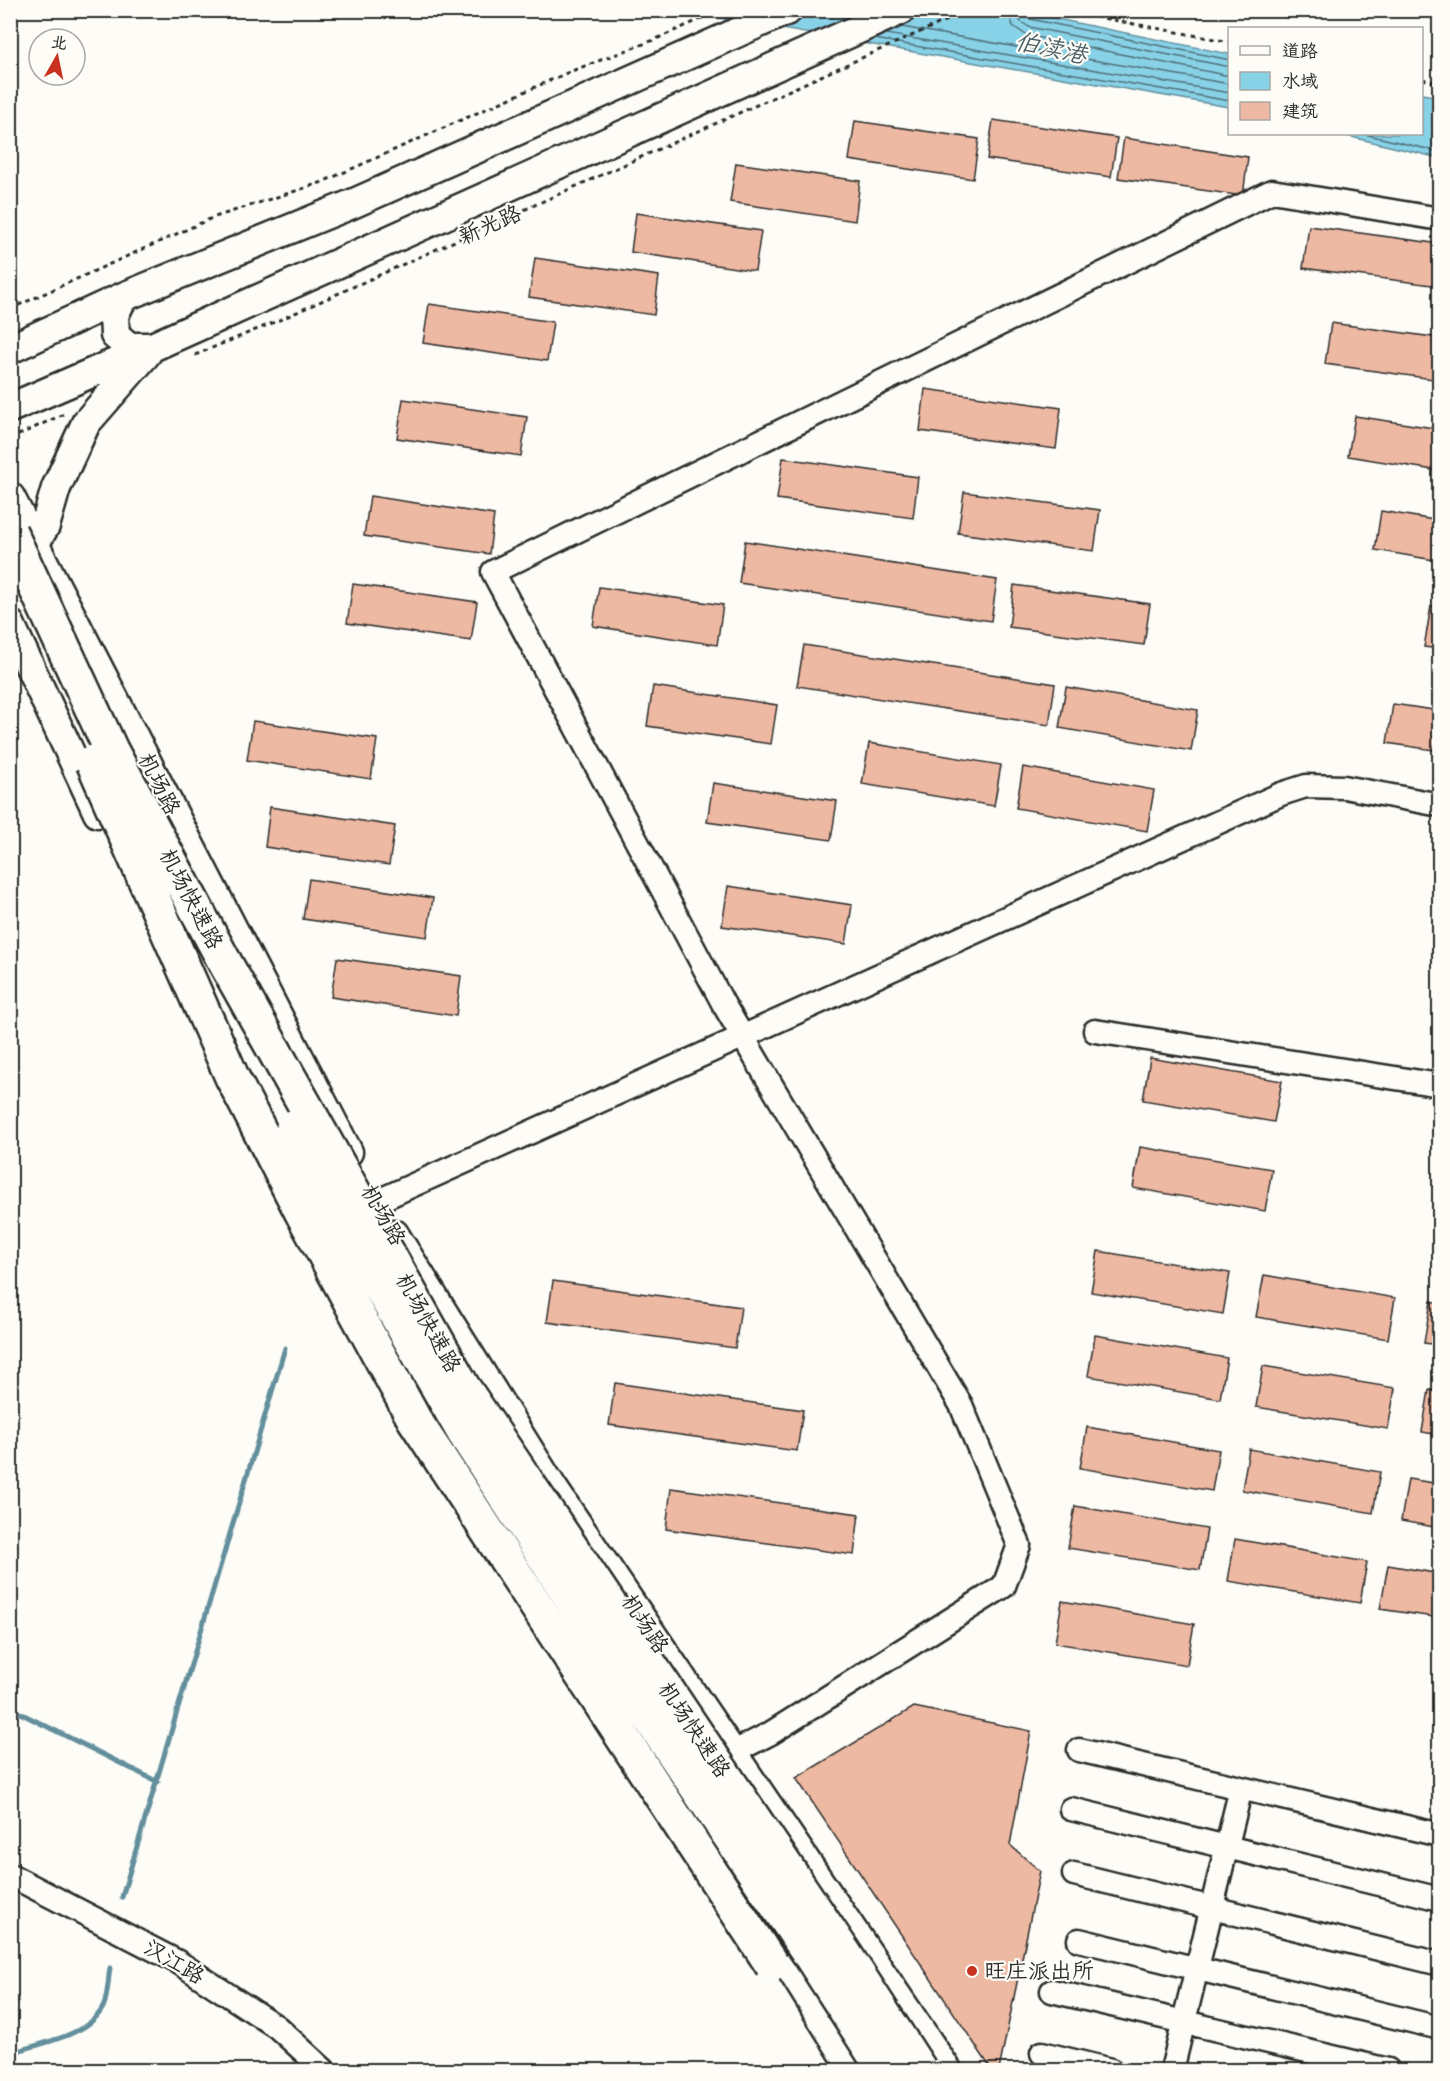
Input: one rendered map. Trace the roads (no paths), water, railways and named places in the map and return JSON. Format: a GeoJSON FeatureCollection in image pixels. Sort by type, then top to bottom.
{"type":"FeatureCollection","features":[{"type":"Feature","properties":{"kind":"highway","name":"机场快速路"},"geometry":{"type":"LineString","coordinates":[[23,538],[122,771],[223,959],[463,1387],[839,1944],[920,2070]]}},
{"type":"Feature","properties":{"kind":"highway","name":"机场快速路"},"geometry":{"type":"LineString","coordinates":[[10,583],[93,762],[287,1115],[343,1223],[464,1433],[630,1689],[810,1955],[884,2070]]}},
{"type":"Feature","properties":{"kind":"highway"},"geometry":{"type":"LineString","coordinates":[[93,762],[232,1077],[301,1211],[414,1419],[772,1965]]}},
{"type":"Feature","properties":{"kind":"main road"},"geometry":{"type":"LineString","coordinates":[[10,349],[123,297],[352,204],[788,10]]}},
{"type":"Feature","properties":{"kind":"main road","name":"新光路"},"geometry":{"type":"LineString","coordinates":[[10,408],[152,347],[901,10]]}},
{"type":"Feature","properties":{"kind":"main road"},"geometry":{"type":"LineString","coordinates":[[123,297],[114,315],[115,335],[129,347],[152,347]]}},
{"type":"Feature","properties":{"kind":"main road"},"geometry":{"type":"LineString","coordinates":[[23,538],[45,526],[56,488],[86,423],[152,347]]}},
{"type":"Feature","properties":{"kind":"main road","name":"机场路"},"geometry":{"type":"LineString","coordinates":[[10,497],[23,538],[375,1203],[552,1487],[947,2070]]}},
{"type":"Feature","properties":{"kind":"main road"},"geometry":{"type":"LineString","coordinates":[[13,633],[107,831],[446,1429],[691,1808],[852,2070]]}},
{"type":"Feature","properties":{"kind":"main road"},"geometry":{"type":"LineString","coordinates":[[772,1965],[852,2070]]}},
{"type":"Feature","properties":{"kind":"street"},"geometry":{"type":"LineString","coordinates":[[732,1753],[771,1733],[1004,1586],[1019,1545],[962,1405],[724,1005],[493,572],[1272,191],[1440,219]]}},
{"type":"Feature","properties":{"kind":"street"},"geometry":{"type":"LineString","coordinates":[[329,1224],[1281,794],[1306,786],[1344,787],[1440,805]]}},
{"type":"Feature","properties":{"kind":"street"},"geometry":{"type":"LineString","coordinates":[[1095,1031],[1440,1085]]}},
{"type":"Feature","properties":{"kind":"street"},"geometry":{"type":"LineString","coordinates":[[1079,1750],[1440,1835]]}},
{"type":"Feature","properties":{"kind":"street"},"geometry":{"type":"LineString","coordinates":[[1172,2070],[1241,1788]]}},
{"type":"Feature","properties":{"kind":"street"},"geometry":{"type":"LineString","coordinates":[[1071,1809],[1440,1899]]}},
{"type":"Feature","properties":{"kind":"street"},"geometry":{"type":"LineString","coordinates":[[1074,1874],[1440,1964]]}},
{"type":"Feature","properties":{"kind":"street","name":"汉江路"},"geometry":{"type":"LineString","coordinates":[[10,1875],[177,1962],[277,2027],[324,2070]]}},
{"type":"Feature","properties":{"kind":"street"},"geometry":{"type":"LineString","coordinates":[[1079,1941],[1440,2028]]}},
{"type":"Feature","properties":{"kind":"street"},"geometry":{"type":"LineString","coordinates":[[1052,1990],[1388,2070]]}},
{"type":"Feature","properties":{"kind":"street"},"geometry":{"type":"LineString","coordinates":[[1042,2053],[1111,2070]]}},
{"type":"Feature","properties":{"kind":"water","name":"伯渎港"},"geometry":{"type":"Polygon","coordinates":[[[679,11],[1018,11],[1228,54],[1228,107],[679,11]]]}},
{"type":"Feature","properties":{"kind":"water"},"geometry":{"type":"Polygon","coordinates":[[[1423,94],[1439,97],[1439,158],[1343,135],[1423,135],[1423,94]]]}},
{"type":"Feature","properties":{"kind":"waterway"},"geometry":{"type":"LineString","coordinates":[[122,1897],[285,1348]]}},
{"type":"Feature","properties":{"kind":"waterway"},"geometry":{"type":"LineString","coordinates":[[10,1708],[158,1782]]}},
{"type":"Feature","properties":{"kind":"waterway"},"geometry":{"type":"LineString","coordinates":[[10,2053],[63,2037],[88,2024],[98,2015],[104,2005],[110,1968]]}},
{"type":"Feature","properties":{"kind":"place","name":"旺庄派出所"},"geometry":{"type":"Point","coordinates":[972,1971]}}]}
